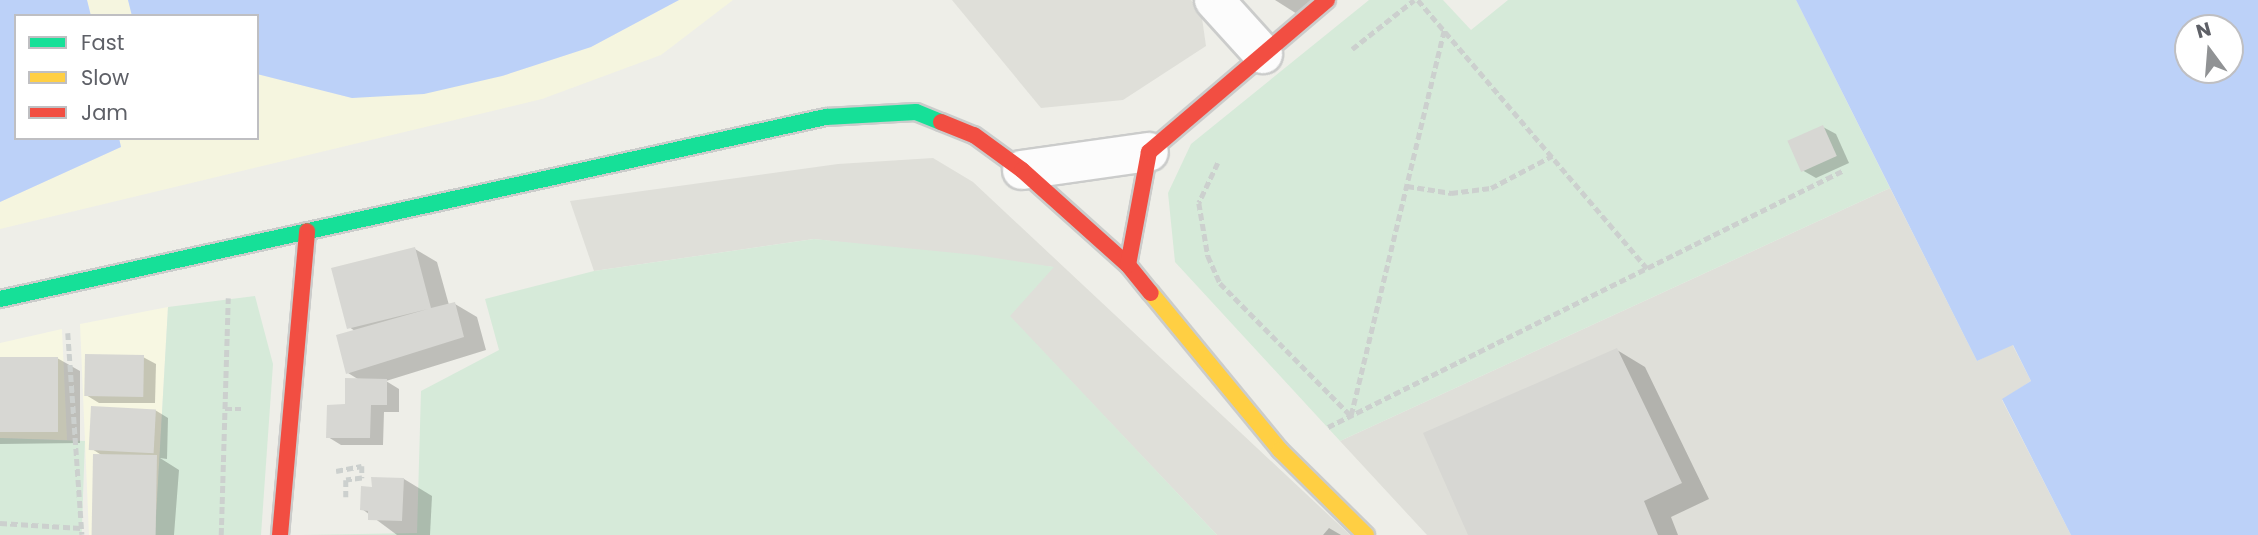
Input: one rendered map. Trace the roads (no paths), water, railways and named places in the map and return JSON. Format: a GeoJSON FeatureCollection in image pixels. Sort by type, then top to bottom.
{"type":"FeatureCollection","features":[{"type":"Feature","properties":{"kind":"street"},"geometry":{"type":"LineString","coordinates":[[1214,0],[1263,54]]}},
{"type":"Feature","properties":{"kind":"street"},"geometry":{"type":"LineString","coordinates":[[1022,170],[1149,152],[1327,0]]}},
{"type":"Feature","properties":{"kind":"street"},"geometry":{"type":"LineString","coordinates":[[0,299],[826,117],[916,112],[974,135],[1022,170],[1128,265],[1280,450],[1366,535]]}},
{"type":"Feature","properties":{"kind":"street"},"geometry":{"type":"LineString","coordinates":[[1128,265],[1149,152]]}},
{"type":"Feature","properties":{"kind":"street"},"geometry":{"type":"LineString","coordinates":[[280,535],[307,231]]}},
{"type":"Feature","properties":{"kind":"water"},"geometry":{"type":"Polygon","coordinates":[[[0,0],[87,0],[90,14],[14,14],[14,140],[119,140],[121,147],[0,202],[0,0]]]}},
{"type":"Feature","properties":{"kind":"water"},"geometry":{"type":"Polygon","coordinates":[[[128,0],[679,0],[591,47],[502,76],[424,94],[352,98],[259,75],[259,14],[132,14],[128,0]]]}},
{"type":"Feature","properties":{"kind":"water"},"geometry":{"type":"Polygon","coordinates":[[[1796,0],[2258,0],[2258,535],[2071,535],[2002,399],[2031,381],[2013,345],[1977,361],[1796,0]]]}}]}
